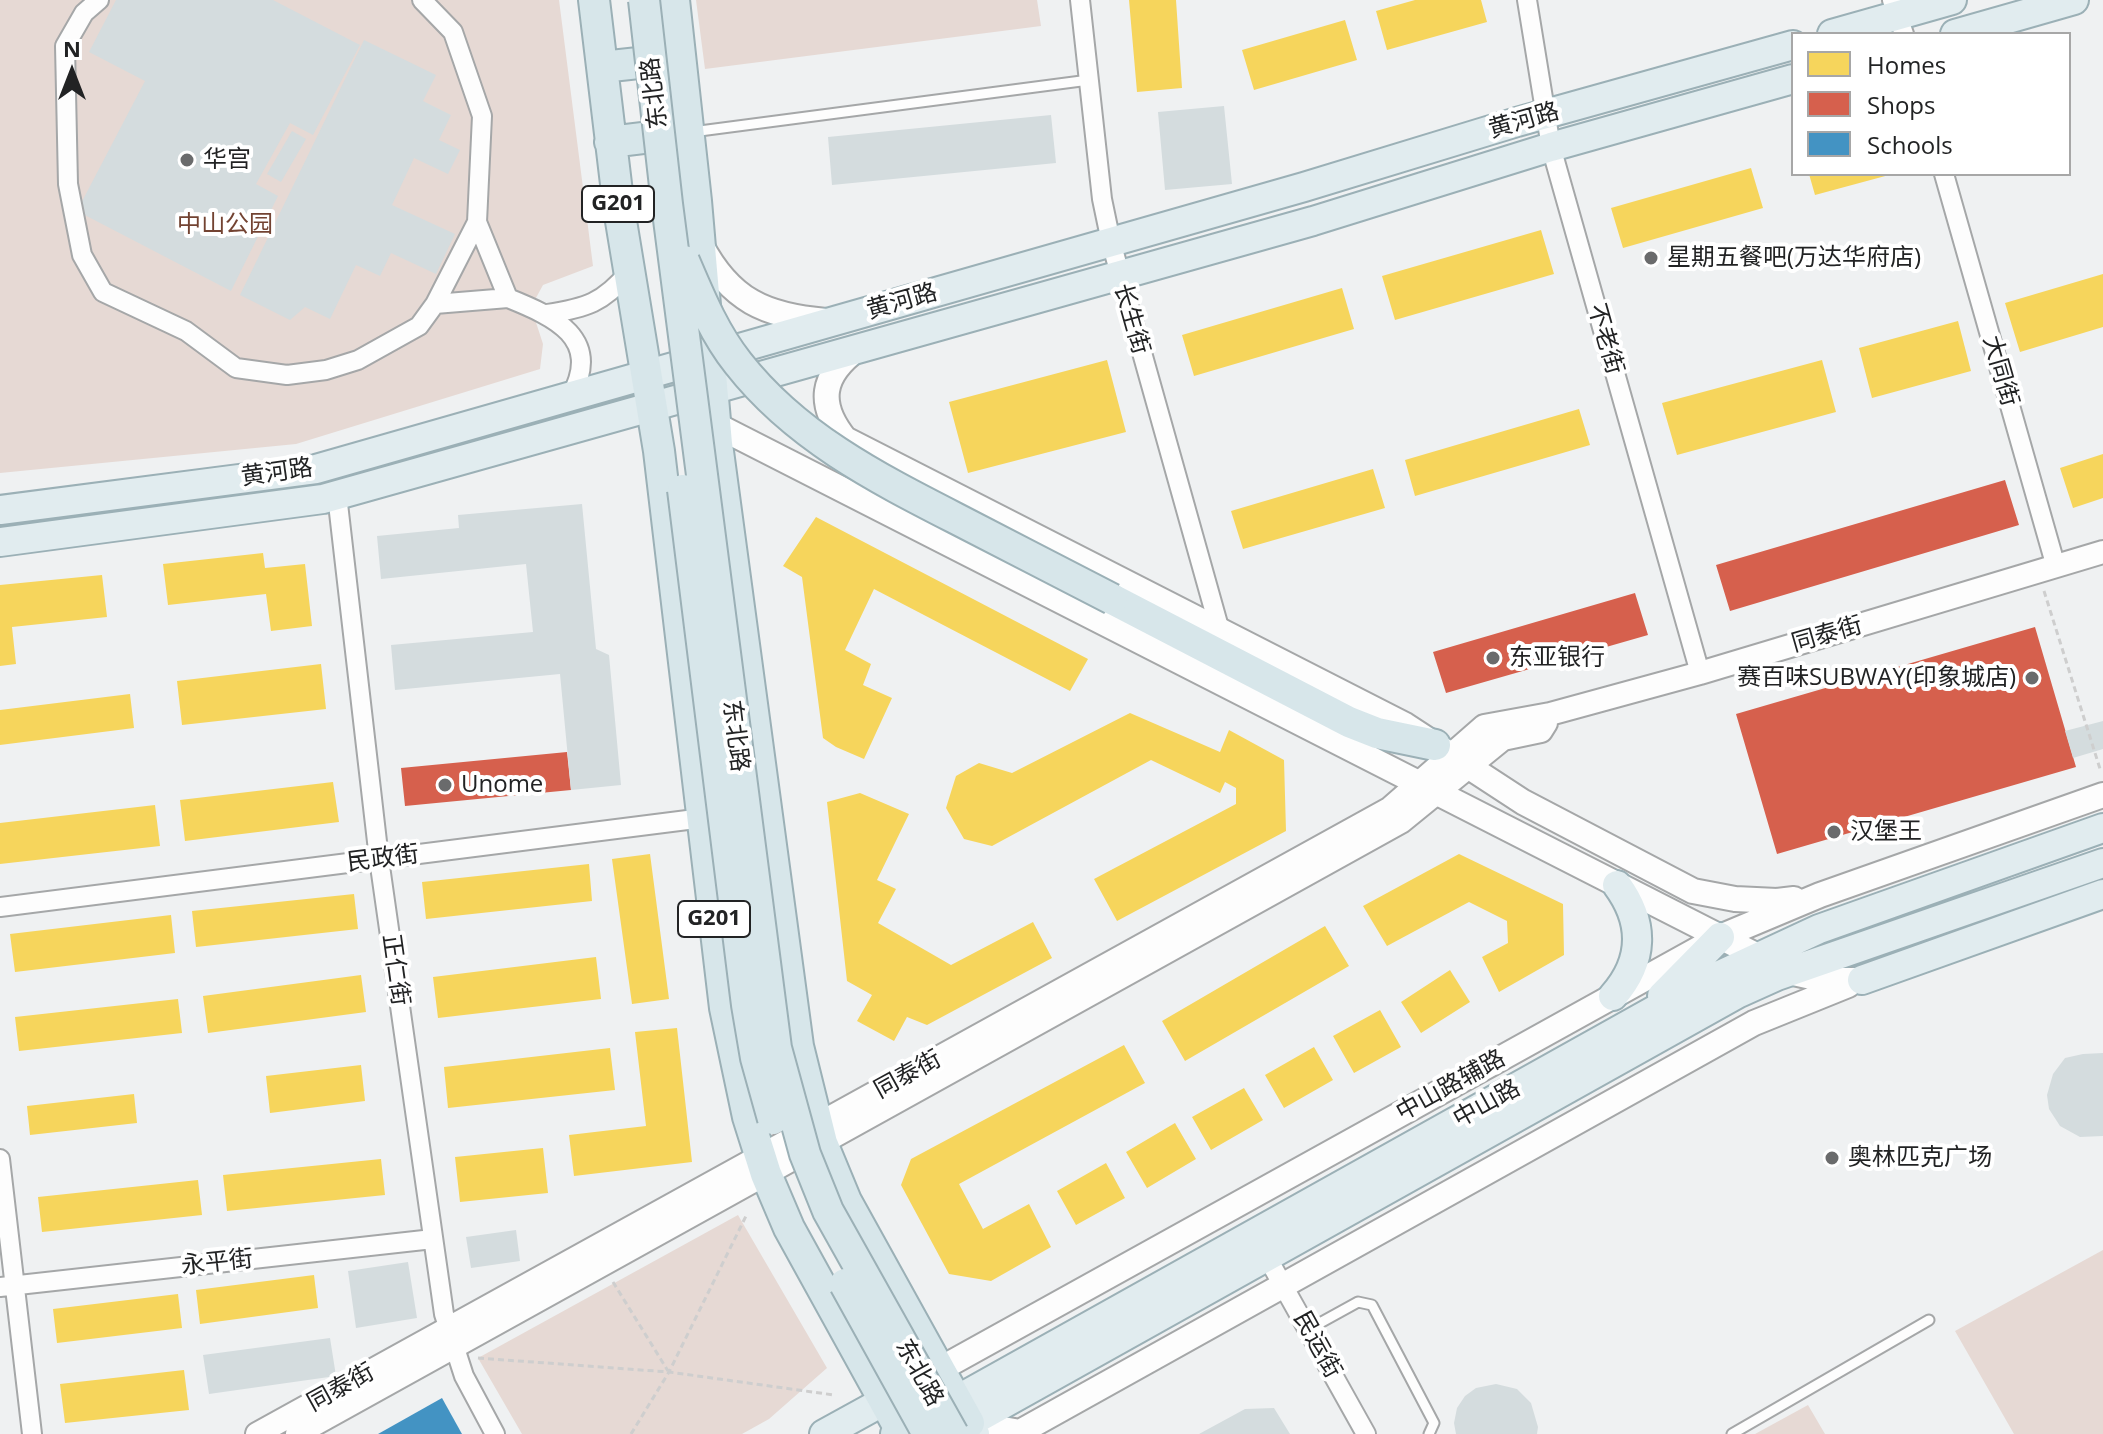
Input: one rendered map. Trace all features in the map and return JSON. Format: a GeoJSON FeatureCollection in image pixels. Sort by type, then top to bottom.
{"type":"FeatureCollection","features":[{"type":"Feature","properties":{"kind":"highway","name":"东北路"},"geometry":{"type":"LineString","coordinates":[[594,0],[629,272],[654,394],[725,1008],[748,1117],[789,1228],[884,1401],[906,1433]]}},
{"type":"Feature","properties":{"kind":"highway","name":"东北路"},"geometry":{"type":"LineString","coordinates":[[624,0],[647,206],[756,1058],[787,1164],[906,1433]]}},
{"type":"Feature","properties":{"kind":"highway","name":"东北路"},"geometry":{"type":"LineString","coordinates":[[644,0],[667,204],[776,1048],[805,1154],[828,1211],[961,1425]]}},
{"type":"Feature","properties":{"kind":"highway","name":"东北路"},"geometry":{"type":"LineString","coordinates":[[674,0],[721,476],[798,1046],[820,1134],[846,1201],[940,1370],[961,1425]]}},
{"type":"Feature","properties":{"kind":"highway"},"geometry":{"type":"LineString","coordinates":[[602,67],[681,59]]}},
{"type":"Feature","properties":{"kind":"highway"},"geometry":{"type":"LineString","coordinates":[[610,142],[689,133]]}},
{"type":"Feature","properties":{"kind":"highway"},"geometry":{"type":"LineString","coordinates":[[667,204],[681,253],[719,334],[737,362],[764,393],[831,449],[874,476],[1349,722],[1452,756]]}},
{"type":"Feature","properties":{"kind":"highway"},"geometry":{"type":"LineString","coordinates":[[662,483],[721,476]]}},
{"type":"Feature","properties":{"kind":"main road"},"geometry":{"type":"LineString","coordinates":[[1839,32],[1952,0]]}},
{"type":"Feature","properties":{"kind":"main road"},"geometry":{"type":"LineString","coordinates":[[1962,32],[2074,0]]}},
{"type":"Feature","properties":{"kind":"main road","name":"黄河路"},"geometry":{"type":"LineString","coordinates":[[0,542],[323,499],[654,394],[710,356],[1791,46]]}},
{"type":"Feature","properties":{"kind":"main road","name":"黄河路"},"geometry":{"type":"LineString","coordinates":[[0,510],[316,469],[571,396],[713,390],[1313,221],[1551,147],[1791,80]]}},
{"type":"Feature","properties":{"kind":"main road"},"geometry":{"type":"LineString","coordinates":[[700,242],[712,265],[745,300],[798,319],[832,321]]}},
{"type":"Feature","properties":{"kind":"main road"},"geometry":{"type":"LineString","coordinates":[[857,349],[841,361],[827,387],[827,405],[832,423],[845,439],[1405,725],[1523,802],[1693,891],[1735,899],[1777,901],[1820,895]]}},
{"type":"Feature","properties":{"kind":"main road"},"geometry":{"type":"LineString","coordinates":[[654,394],[1789,972],[1825,980],[1862,980]]}},
{"type":"Feature","properties":{"kind":"main road"},"geometry":{"type":"LineString","coordinates":[[824,481],[845,439]]}},
{"type":"Feature","properties":{"kind":"main road"},"geometry":{"type":"LineString","coordinates":[[721,476],[727,464],[737,457],[751,453],[771,454]]}},
{"type":"Feature","properties":{"kind":"main road","name":"中山路辅路"},"geometry":{"type":"LineString","coordinates":[[824,1434],[1720,937],[2102,783]]}},
{"type":"Feature","properties":{"kind":"main road","name":"中山路"},"geometry":{"type":"LineString","coordinates":[[961,1425],[1639,1019],[1757,956],[1819,929],[2103,828]]}},
{"type":"Feature","properties":{"kind":"main road","name":"中山路"},"geometry":{"type":"LineString","coordinates":[[906,1433],[961,1425],[1737,994],[1789,972],[2103,863]]}},
{"type":"Feature","properties":{"kind":"main road"},"geometry":{"type":"LineString","coordinates":[[1613,996],[1628,979],[1635,961],[1637,941],[1630,903],[1617,885]]}},
{"type":"Feature","properties":{"kind":"main road"},"geometry":{"type":"LineString","coordinates":[[961,1425],[1020,1432],[1754,1023],[1862,980],[2103,894]]}},
{"type":"Feature","properties":{"kind":"main road"},"geometry":{"type":"LineString","coordinates":[[1639,1019],[1720,937]]}},
{"type":"Feature","properties":{"kind":"street"},"geometry":{"type":"LineString","coordinates":[[99,0],[84,13],[65,46],[68,184],[82,255],[103,292],[186,331],[236,368],[287,375],[326,370],[358,360],[419,326],[435,304],[477,222],[482,116],[453,32],[422,0]]}},
{"type":"Feature","properties":{"kind":"street","name":"长生街"},"geometry":{"type":"LineString","coordinates":[[1080,0],[1102,199],[1111,242],[1220,631]]}},
{"type":"Feature","properties":{"kind":"street","name":"不老街"},"geometry":{"type":"LineString","coordinates":[[1527,0],[1551,147],[1700,673]]}},
{"type":"Feature","properties":{"kind":"street","name":"大同街"},"geometry":{"type":"LineString","coordinates":[[1945,176],[2047,570]]}},
{"type":"Feature","properties":{"kind":"street"},"geometry":{"type":"LineString","coordinates":[[477,222],[508,298]]}},
{"type":"Feature","properties":{"kind":"street"},"geometry":{"type":"LineString","coordinates":[[547,314],[594,304],[613,291],[629,272]]}},
{"type":"Feature","properties":{"kind":"street"},"geometry":{"type":"LineString","coordinates":[[435,304],[508,298],[547,314],[573,337],[580,349],[583,363],[581,378],[571,396]]}},
{"type":"Feature","properties":{"kind":"street","name":"正仁街"},"geometry":{"type":"LineString","coordinates":[[337,495],[379,859],[433,1239],[450,1338],[464,1376],[495,1434]]}},
{"type":"Feature","properties":{"kind":"street","name":"同泰街"},"geometry":{"type":"LineString","coordinates":[[257,1434],[450,1338],[820,1134],[1401,822],[1452,756],[1503,739],[1541,731],[1550,714],[1700,673],[2103,552]]}},
{"type":"Feature","properties":{"kind":"street","name":"民政街"},"geometry":{"type":"LineString","coordinates":[[0,907],[766,810]]}},
{"type":"Feature","properties":{"kind":"street"},"geometry":{"type":"LineString","coordinates":[[0,1159],[8,1286],[32,1434]]}},
{"type":"Feature","properties":{"kind":"street","name":"永平街"},"geometry":{"type":"LineString","coordinates":[[8,1286],[433,1239]]}},
{"type":"Feature","properties":{"kind":"street","name":"民运街"},"geometry":{"type":"LineString","coordinates":[[1267,1257],[1366,1434]]}},
{"type":"Feature","properties":{"kind":"street","name":"同泰街"},"geometry":{"type":"LineString","coordinates":[[297,1434],[450,1338]]}},
{"type":"Feature","properties":{"kind":"lane"},"geometry":{"type":"LineString","coordinates":[[689,133],[1089,80]]}},
{"type":"Feature","properties":{"kind":"lane"},"geometry":{"type":"LineString","coordinates":[[1309,1329],[1358,1302],[1372,1305],[1434,1423],[1429,1434]]}},
{"type":"Feature","properties":{"kind":"lane"},"geometry":{"type":"LineString","coordinates":[[1732,1434],[1929,1320]]}},
{"type":"Feature","properties":{"kind":"path"},"geometry":{"type":"LineString","coordinates":[[2047,570],[2102,783]]}},
{"type":"Feature","properties":{"kind":"path"},"geometry":{"type":"LineString","coordinates":[[631,1434],[669,1372],[746,1216]]}},
{"type":"Feature","properties":{"kind":"path"},"geometry":{"type":"LineString","coordinates":[[607,1272],[669,1372]]}},
{"type":"Feature","properties":{"kind":"path"},"geometry":{"type":"LineString","coordinates":[[478,1358],[669,1372],[834,1395]]}},
{"type":"Feature","properties":{"kind":"green space","name":"中山公园"},"geometry":{"type":"Polygon","coordinates":[[[0,0],[559,0],[593,266],[543,285],[531,307],[543,344],[540,369],[296,444],[0,473],[0,0]]]}},
{"type":"Feature","properties":{"kind":"green space"},"geometry":{"type":"Polygon","coordinates":[[[696,0],[1037,0],[1041,26],[705,69],[696,0]]]}},
{"type":"Feature","properties":{"kind":"green space"},"geometry":{"type":"Polygon","coordinates":[[[738,1215],[827,1368],[769,1419],[742,1434],[522,1434],[478,1358],[738,1215]]]}},
{"type":"Feature","properties":{"kind":"green space"},"geometry":{"type":"Polygon","coordinates":[[[2103,1250],[2103,1434],[2014,1434],[1955,1331],[2103,1250]]]}},
{"type":"Feature","properties":{"kind":"green space"},"geometry":{"type":"Polygon","coordinates":[[[1808,1405],[1825,1434],[1755,1434],[1808,1405]]]}},
{"type":"Feature","properties":{"kind":"building: Homes"},"geometry":{"type":"Polygon","coordinates":[[[1129,0],[1176,0],[1182,88],[1137,92],[1129,0]]]}},
{"type":"Feature","properties":{"kind":"building: Homes"},"geometry":{"type":"Polygon","coordinates":[[[1415,0],[1481,0],[1487,22],[1387,50],[1376,11],[1415,0]]]}},
{"type":"Feature","properties":{"kind":"building: Homes"},"geometry":{"type":"Polygon","coordinates":[[[1345,20],[1357,60],[1254,90],[1242,50],[1345,20]]]}},
{"type":"Feature","properties":{"kind":"building: Homes"},"geometry":{"type":"Polygon","coordinates":[[[1751,168],[1763,208],[1623,248],[1611,208],[1751,168]]]}},
{"type":"Feature","properties":{"kind":"building: Homes"},"geometry":{"type":"Polygon","coordinates":[[[1810,176],[1885,176],[1815,195],[1810,176]]]}},
{"type":"Feature","properties":{"kind":"building: Homes"},"geometry":{"type":"Polygon","coordinates":[[[1541,230],[1554,274],[1395,320],[1382,276],[1541,230]]]}},
{"type":"Feature","properties":{"kind":"building: Homes"},"geometry":{"type":"Polygon","coordinates":[[[2103,274],[2103,327],[2020,352],[2005,303],[2103,274]]]}},
{"type":"Feature","properties":{"kind":"building: Homes"},"geometry":{"type":"Polygon","coordinates":[[[1342,288],[1354,329],[1194,376],[1182,335],[1342,288]]]}},
{"type":"Feature","properties":{"kind":"building: Homes"},"geometry":{"type":"Polygon","coordinates":[[[1958,321],[1971,371],[1872,398],[1859,348],[1958,321]]]}},
{"type":"Feature","properties":{"kind":"building: Homes"},"geometry":{"type":"Polygon","coordinates":[[[1107,360],[1126,432],[968,473],[949,402],[1107,360]]]}},
{"type":"Feature","properties":{"kind":"building: Homes"},"geometry":{"type":"Polygon","coordinates":[[[1822,360],[1836,412],[1677,455],[1662,403],[1822,360]]]}},
{"type":"Feature","properties":{"kind":"building: Homes"},"geometry":{"type":"Polygon","coordinates":[[[1579,409],[1590,445],[1415,496],[1405,460],[1579,409]]]}},
{"type":"Feature","properties":{"kind":"building: Homes"},"geometry":{"type":"Polygon","coordinates":[[[2103,454],[2103,498],[2073,508],[2060,468],[2103,454]]]}},
{"type":"Feature","properties":{"kind":"building: Homes"},"geometry":{"type":"Polygon","coordinates":[[[1373,469],[1385,508],[1243,549],[1231,511],[1373,469]]]}},
{"type":"Feature","properties":{"kind":"building: Homes"},"geometry":{"type":"Polygon","coordinates":[[[816,517],[1088,659],[1070,691],[874,589],[845,650],[871,664],[863,685],[892,698],[864,759],[836,747],[823,738],[802,577],[783,566],[816,517]]]}},
{"type":"Feature","properties":{"kind":"building: Homes"},"geometry":{"type":"Polygon","coordinates":[[[263,553],[265,568],[305,564],[312,626],[271,631],[266,594],[168,605],[163,564],[263,553]]]}},
{"type":"Feature","properties":{"kind":"building: Homes"},"geometry":{"type":"Polygon","coordinates":[[[102,575],[107,617],[12,627],[16,664],[0,666],[0,585],[102,575]]]}},
{"type":"Feature","properties":{"kind":"building: Homes"},"geometry":{"type":"Polygon","coordinates":[[[321,664],[326,709],[182,725],[177,681],[321,664]]]}},
{"type":"Feature","properties":{"kind":"building: Homes"},"geometry":{"type":"Polygon","coordinates":[[[130,694],[134,728],[0,745],[0,710],[130,694]]]}},
{"type":"Feature","properties":{"kind":"building: Homes"},"geometry":{"type":"Polygon","coordinates":[[[1130,713],[1220,752],[1229,730],[1284,760],[1286,831],[1117,921],[1094,879],[1236,804],[1236,788],[1225,782],[1220,793],[1151,760],[992,846],[964,839],[946,808],[956,776],[979,763],[1012,773],[1130,713]]]}},
{"type":"Feature","properties":{"kind":"building: Homes"},"geometry":{"type":"Polygon","coordinates":[[[333,782],[339,822],[185,841],[180,800],[333,782]]]}},
{"type":"Feature","properties":{"kind":"building: Homes"},"geometry":{"type":"Polygon","coordinates":[[[860,793],[909,814],[877,880],[896,889],[878,923],[951,965],[1033,922],[1052,958],[927,1025],[907,1017],[894,1041],[857,1021],[872,995],[847,981],[827,802],[860,793]]]}},
{"type":"Feature","properties":{"kind":"building: Homes"},"geometry":{"type":"Polygon","coordinates":[[[155,805],[160,846],[0,864],[0,823],[155,805]]]}},
{"type":"Feature","properties":{"kind":"building: Homes"},"geometry":{"type":"Polygon","coordinates":[[[650,854],[669,999],[632,1004],[612,859],[650,854]]]}},
{"type":"Feature","properties":{"kind":"building: Homes"},"geometry":{"type":"Polygon","coordinates":[[[1459,854],[1563,904],[1564,955],[1499,992],[1482,957],[1508,943],[1507,921],[1469,902],[1387,946],[1363,906],[1459,854]]]}},
{"type":"Feature","properties":{"kind":"building: Homes"},"geometry":{"type":"Polygon","coordinates":[[[589,864],[592,901],[426,919],[422,882],[589,864]]]}},
{"type":"Feature","properties":{"kind":"building: Homes"},"geometry":{"type":"Polygon","coordinates":[[[354,894],[358,929],[196,947],[192,911],[354,894]]]}},
{"type":"Feature","properties":{"kind":"building: Homes"},"geometry":{"type":"Polygon","coordinates":[[[171,915],[175,953],[15,972],[10,934],[171,915]]]}},
{"type":"Feature","properties":{"kind":"building: Homes"},"geometry":{"type":"Polygon","coordinates":[[[1325,926],[1349,966],[1185,1061],[1162,1021],[1325,926]]]}},
{"type":"Feature","properties":{"kind":"building: Homes"},"geometry":{"type":"Polygon","coordinates":[[[596,957],[601,999],[438,1018],[433,977],[596,957]]]}},
{"type":"Feature","properties":{"kind":"building: Homes"},"geometry":{"type":"Polygon","coordinates":[[[1450,970],[1470,1002],[1421,1033],[1401,1002],[1450,970]]]}},
{"type":"Feature","properties":{"kind":"building: Homes"},"geometry":{"type":"Polygon","coordinates":[[[361,975],[366,1012],[208,1033],[203,996],[361,975]]]}},
{"type":"Feature","properties":{"kind":"building: Homes"},"geometry":{"type":"Polygon","coordinates":[[[178,999],[182,1033],[19,1051],[15,1017],[178,999]]]}},
{"type":"Feature","properties":{"kind":"building: Homes"},"geometry":{"type":"Polygon","coordinates":[[[1380,1010],[1401,1047],[1354,1073],[1333,1036],[1380,1010]]]}},
{"type":"Feature","properties":{"kind":"building: Homes"},"geometry":{"type":"Polygon","coordinates":[[[677,1028],[692,1162],[574,1176],[569,1135],[646,1126],[635,1032],[677,1028]]]}},
{"type":"Feature","properties":{"kind":"building: Homes"},"geometry":{"type":"Polygon","coordinates":[[[1124,1045],[1145,1083],[959,1184],[983,1229],[1029,1204],[1051,1247],[991,1281],[949,1274],[901,1185],[911,1159],[1124,1045]]]}},
{"type":"Feature","properties":{"kind":"building: Homes"},"geometry":{"type":"Polygon","coordinates":[[[1314,1047],[1333,1080],[1284,1108],[1265,1075],[1314,1047]]]}},
{"type":"Feature","properties":{"kind":"building: Homes"},"geometry":{"type":"Polygon","coordinates":[[[610,1048],[615,1090],[448,1108],[444,1067],[610,1048]]]}},
{"type":"Feature","properties":{"kind":"building: Homes"},"geometry":{"type":"Polygon","coordinates":[[[361,1065],[365,1101],[270,1113],[266,1076],[361,1065]]]}},
{"type":"Feature","properties":{"kind":"building: Homes"},"geometry":{"type":"Polygon","coordinates":[[[1244,1088],[1263,1120],[1211,1150],[1192,1117],[1244,1088]]]}},
{"type":"Feature","properties":{"kind":"building: Homes"},"geometry":{"type":"Polygon","coordinates":[[[134,1094],[137,1123],[30,1135],[27,1106],[134,1094]]]}},
{"type":"Feature","properties":{"kind":"building: Homes"},"geometry":{"type":"Polygon","coordinates":[[[1175,1123],[1196,1159],[1147,1188],[1126,1152],[1175,1123]]]}},
{"type":"Feature","properties":{"kind":"building: Homes"},"geometry":{"type":"Polygon","coordinates":[[[543,1148],[548,1193],[460,1202],[455,1157],[543,1148]]]}},
{"type":"Feature","properties":{"kind":"building: Homes"},"geometry":{"type":"Polygon","coordinates":[[[381,1159],[385,1195],[227,1211],[223,1175],[381,1159]]]}},
{"type":"Feature","properties":{"kind":"building: Homes"},"geometry":{"type":"Polygon","coordinates":[[[1106,1163],[1125,1198],[1076,1225],[1057,1191],[1106,1163]]]}},
{"type":"Feature","properties":{"kind":"building: Homes"},"geometry":{"type":"Polygon","coordinates":[[[198,1180],[202,1215],[42,1232],[38,1197],[198,1180]]]}},
{"type":"Feature","properties":{"kind":"building: Homes"},"geometry":{"type":"Polygon","coordinates":[[[314,1275],[318,1308],[200,1324],[196,1290],[314,1275]]]}},
{"type":"Feature","properties":{"kind":"building: Homes"},"geometry":{"type":"Polygon","coordinates":[[[178,1294],[182,1328],[57,1343],[53,1309],[178,1294]]]}},
{"type":"Feature","properties":{"kind":"building: Homes"},"geometry":{"type":"Polygon","coordinates":[[[184,1370],[189,1410],[65,1423],[60,1384],[184,1370]]]}},
{"type":"Feature","properties":{"kind":"building: Shops"},"geometry":{"type":"Polygon","coordinates":[[[2005,480],[2019,525],[1730,611],[1716,565],[2005,480]]]}},
{"type":"Feature","properties":{"kind":"building: Shops"},"geometry":{"type":"Polygon","coordinates":[[[1635,593],[1648,635],[1446,693],[1433,652],[1635,593]]]}},
{"type":"Feature","properties":{"kind":"building: Shops"},"geometry":{"type":"Polygon","coordinates":[[[2035,627],[2076,767],[1777,854],[1736,714],[2035,627]]]}},
{"type":"Feature","properties":{"kind":"building: Shops"},"geometry":{"type":"Polygon","coordinates":[[[567,752],[571,790],[405,806],[401,768],[567,752]]]}},
{"type":"Feature","properties":{"kind":"building: Schools"},"geometry":{"type":"Polygon","coordinates":[[[442,1398],[462,1434],[378,1434],[442,1398]]]}},
{"type":"Feature","properties":{"kind":"building: Other","name":"华宫"},"geometry":{"type":"Polygon","coordinates":[[[116,0],[273,0],[360,45],[313,135],[290,123],[256,184],[278,196],[231,291],[77,211],[145,81],[89,52],[116,0]]]}},
{"type":"Feature","properties":{"kind":"building: Other"},"geometry":{"type":"Polygon","coordinates":[[[364,40],[436,75],[423,101],[451,115],[439,140],[460,150],[448,174],[414,158],[392,205],[455,234],[436,274],[391,253],[380,276],[356,265],[330,319],[305,307],[290,320],[240,295],[364,40]]]}},
{"type":"Feature","properties":{"kind":"building: Other"},"geometry":{"type":"Polygon","coordinates":[[[1224,106],[1232,184],[1165,190],[1158,112],[1224,106]]]}},
{"type":"Feature","properties":{"kind":"building: Other"},"geometry":{"type":"Polygon","coordinates":[[[1051,115],[1056,163],[832,185],[828,137],[1051,115]]]}},
{"type":"Feature","properties":{"kind":"building: Other"},"geometry":{"type":"Polygon","coordinates":[[[292,131],[306,139],[281,182],[267,174],[292,131]]]}},
{"type":"Feature","properties":{"kind":"building: Other"},"geometry":{"type":"Polygon","coordinates":[[[582,504],[596,649],[609,655],[621,785],[571,790],[560,674],[395,690],[391,645],[533,632],[526,564],[381,579],[377,536],[459,528],[458,515],[582,504]]]}},
{"type":"Feature","properties":{"kind":"building: Other"},"geometry":{"type":"Polygon","coordinates":[[[2103,721],[2103,749],[2073,758],[2065,731],[2103,721]]]}},
{"type":"Feature","properties":{"kind":"building: Other"},"geometry":{"type":"Polygon","coordinates":[[[2103,1053],[2103,1136],[2080,1137],[2060,1126],[2049,1109],[2047,1095],[2053,1074],[2065,1058],[2103,1053]]]}},
{"type":"Feature","properties":{"kind":"building: Other"},"geometry":{"type":"Polygon","coordinates":[[[516,1230],[520,1261],[471,1268],[466,1237],[516,1230]]]}},
{"type":"Feature","properties":{"kind":"building: Other"},"geometry":{"type":"Polygon","coordinates":[[[408,1262],[417,1318],[356,1328],[348,1271],[408,1262]]]}},
{"type":"Feature","properties":{"kind":"building: Other"},"geometry":{"type":"Polygon","coordinates":[[[330,1338],[336,1376],[209,1394],[203,1355],[330,1338]]]}},
{"type":"Feature","properties":{"kind":"building: Other"},"geometry":{"type":"Polygon","coordinates":[[[1496,1384],[1517,1389],[1531,1403],[1537,1434],[1456,1434],[1454,1423],[1457,1408],[1465,1396],[1476,1388],[1496,1384]]]}},
{"type":"Feature","properties":{"kind":"building: Other"},"geometry":{"type":"Polygon","coordinates":[[[1274,1408],[1290,1434],[1199,1434],[1245,1409],[1274,1408]]]}},
{"type":"Feature","properties":{"kind":"place","name":"华宫"},"geometry":{"type":"Point","coordinates":[187,160]}},
{"type":"Feature","properties":{"kind":"place","name":"星期五餐吧(万达华府店)"},"geometry":{"type":"Point","coordinates":[1651,258]}},
{"type":"Feature","properties":{"kind":"place","name":"东亚银行"},"geometry":{"type":"Point","coordinates":[1493,658]}},
{"type":"Feature","properties":{"kind":"place","name":"赛百味SUBWAY(印象城店)"},"geometry":{"type":"Point","coordinates":[2032,678]}},
{"type":"Feature","properties":{"kind":"place","name":"Unome"},"geometry":{"type":"Point","coordinates":[445,785]}},
{"type":"Feature","properties":{"kind":"place","name":"汉堡王"},"geometry":{"type":"Point","coordinates":[1834,832]}},
{"type":"Feature","properties":{"kind":"place","name":"奥林匹克广场"},"geometry":{"type":"Point","coordinates":[1832,1158]}}]}
